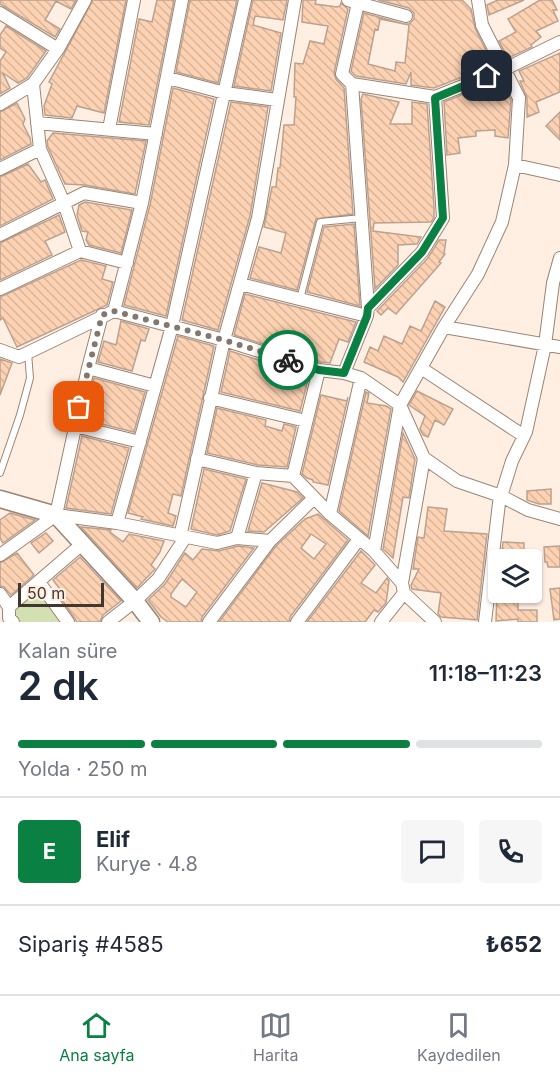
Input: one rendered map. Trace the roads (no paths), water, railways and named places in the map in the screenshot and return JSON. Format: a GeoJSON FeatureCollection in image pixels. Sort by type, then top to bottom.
{"type":"FeatureCollection","features":[{"type":"Feature","properties":{"kind":"main road"},"geometry":{"type":"LineString","coordinates":[[0,499],[56,515],[135,601],[151,622]]}},
{"type":"Feature","properties":{"kind":"street"},"geometry":{"type":"LineString","coordinates":[[0,104],[33,84],[58,49],[85,0]]}},
{"type":"Feature","properties":{"kind":"street"},"geometry":{"type":"LineString","coordinates":[[109,129],[134,0]]}},
{"type":"Feature","properties":{"kind":"street"},"geometry":{"type":"LineString","coordinates":[[0,555],[56,515],[88,368],[127,263],[142,203],[182,0]]}},
{"type":"Feature","properties":{"kind":"street"},"geometry":{"type":"LineString","coordinates":[[117,523],[172,326],[244,0]]}},
{"type":"Feature","properties":{"kind":"street"},"geometry":{"type":"LineString","coordinates":[[108,622],[158,579],[183,537],[210,398],[258,218],[295,0]]}},
{"type":"Feature","properties":{"kind":"street"},"geometry":{"type":"LineString","coordinates":[[374,551],[400,405],[444,327],[478,274],[502,222],[515,165],[519,98],[482,24],[478,0]]}},
{"type":"Feature","properties":{"kind":"street"},"geometry":{"type":"LineString","coordinates":[[406,16],[353,1],[342,74],[352,84],[435,98],[505,69],[560,42]]}},
{"type":"Feature","properties":{"kind":"street"},"geometry":{"type":"LineString","coordinates":[[2,18],[58,49]]}},
{"type":"Feature","properties":{"kind":"street"},"geometry":{"type":"LineString","coordinates":[[168,78],[225,93],[277,100]]}},
{"type":"Feature","properties":{"kind":"street"},"geometry":{"type":"LineString","coordinates":[[33,84],[40,149],[64,203],[80,251]]}},
{"type":"Feature","properties":{"kind":"street"},"geometry":{"type":"LineString","coordinates":[[352,84],[367,312]]}},
{"type":"Feature","properties":{"kind":"street"},"geometry":{"type":"LineString","coordinates":[[344,373],[367,312],[422,252],[443,218],[435,98]]}},
{"type":"Feature","properties":{"kind":"street"},"geometry":{"type":"LineString","coordinates":[[37,123],[156,134]]}},
{"type":"Feature","properties":{"kind":"street"},"geometry":{"type":"LineString","coordinates":[[0,169],[40,149]]}},
{"type":"Feature","properties":{"kind":"street"},"geometry":{"type":"LineString","coordinates":[[515,165],[560,175]]}},
{"type":"Feature","properties":{"kind":"street"},"geometry":{"type":"LineString","coordinates":[[0,236],[84,193],[142,203]]}},
{"type":"Feature","properties":{"kind":"street"},"geometry":{"type":"LineString","coordinates":[[0,289],[80,251],[127,263]]}},
{"type":"Feature","properties":{"kind":"street"},"geometry":{"type":"LineString","coordinates":[[485,622],[501,496],[512,460],[524,436],[545,345],[553,283],[560,258]]}},
{"type":"Feature","properties":{"kind":"street"},"geometry":{"type":"LineString","coordinates":[[240,284],[367,312]]}},
{"type":"Feature","properties":{"kind":"street"},"geometry":{"type":"LineString","coordinates":[[0,350],[19,357],[108,313],[172,326],[319,370],[361,378],[400,405],[424,458],[457,482],[501,496],[528,510],[560,519]]}},
{"type":"Feature","properties":{"kind":"street"},"geometry":{"type":"LineString","coordinates":[[444,327],[560,347]]}},
{"type":"Feature","properties":{"kind":"street"},"geometry":{"type":"LineString","coordinates":[[88,368],[155,386]]}},
{"type":"Feature","properties":{"kind":"street"},"geometry":{"type":"LineString","coordinates":[[421,368],[524,436]]}},
{"type":"Feature","properties":{"kind":"street"},"geometry":{"type":"LineString","coordinates":[[293,476],[319,370]]}},
{"type":"Feature","properties":{"kind":"street"},"geometry":{"type":"LineString","coordinates":[[330,514],[361,378]]}},
{"type":"Feature","properties":{"kind":"street"},"geometry":{"type":"LineString","coordinates":[[210,398],[306,421]]}},
{"type":"Feature","properties":{"kind":"street"},"geometry":{"type":"LineString","coordinates":[[75,426],[140,442]]}},
{"type":"Feature","properties":{"kind":"street"},"geometry":{"type":"LineString","coordinates":[[381,622],[403,588],[424,458]]}},
{"type":"Feature","properties":{"kind":"street"},"geometry":{"type":"LineString","coordinates":[[197,459],[256,473],[293,476],[330,514],[374,551],[403,588],[435,622]]}},
{"type":"Feature","properties":{"kind":"street"},"geometry":{"type":"LineString","coordinates":[[237,538],[256,473]]}},
{"type":"Feature","properties":{"kind":"street"},"geometry":{"type":"LineString","coordinates":[[208,622],[270,541],[314,498]]}},
{"type":"Feature","properties":{"kind":"street"},"geometry":{"type":"LineString","coordinates":[[56,515],[117,523],[217,543],[237,538],[270,541]]}},
{"type":"Feature","properties":{"kind":"street"},"geometry":{"type":"LineString","coordinates":[[297,622],[359,539]]}},
{"type":"Feature","properties":{"kind":"street"},"geometry":{"type":"LineString","coordinates":[[0,594],[8,617],[39,582],[82,544]]}},
{"type":"Feature","properties":{"kind":"street"},"geometry":{"type":"LineString","coordinates":[[39,582],[68,622]]}},
{"type":"Feature","properties":{"kind":"lane"},"geometry":{"type":"LineString","coordinates":[[300,299],[320,222],[362,218]]}},
{"type":"Feature","properties":{"kind":"lane"},"geometry":{"type":"LineString","coordinates":[[0,473],[30,378],[28,352]]}}]}
